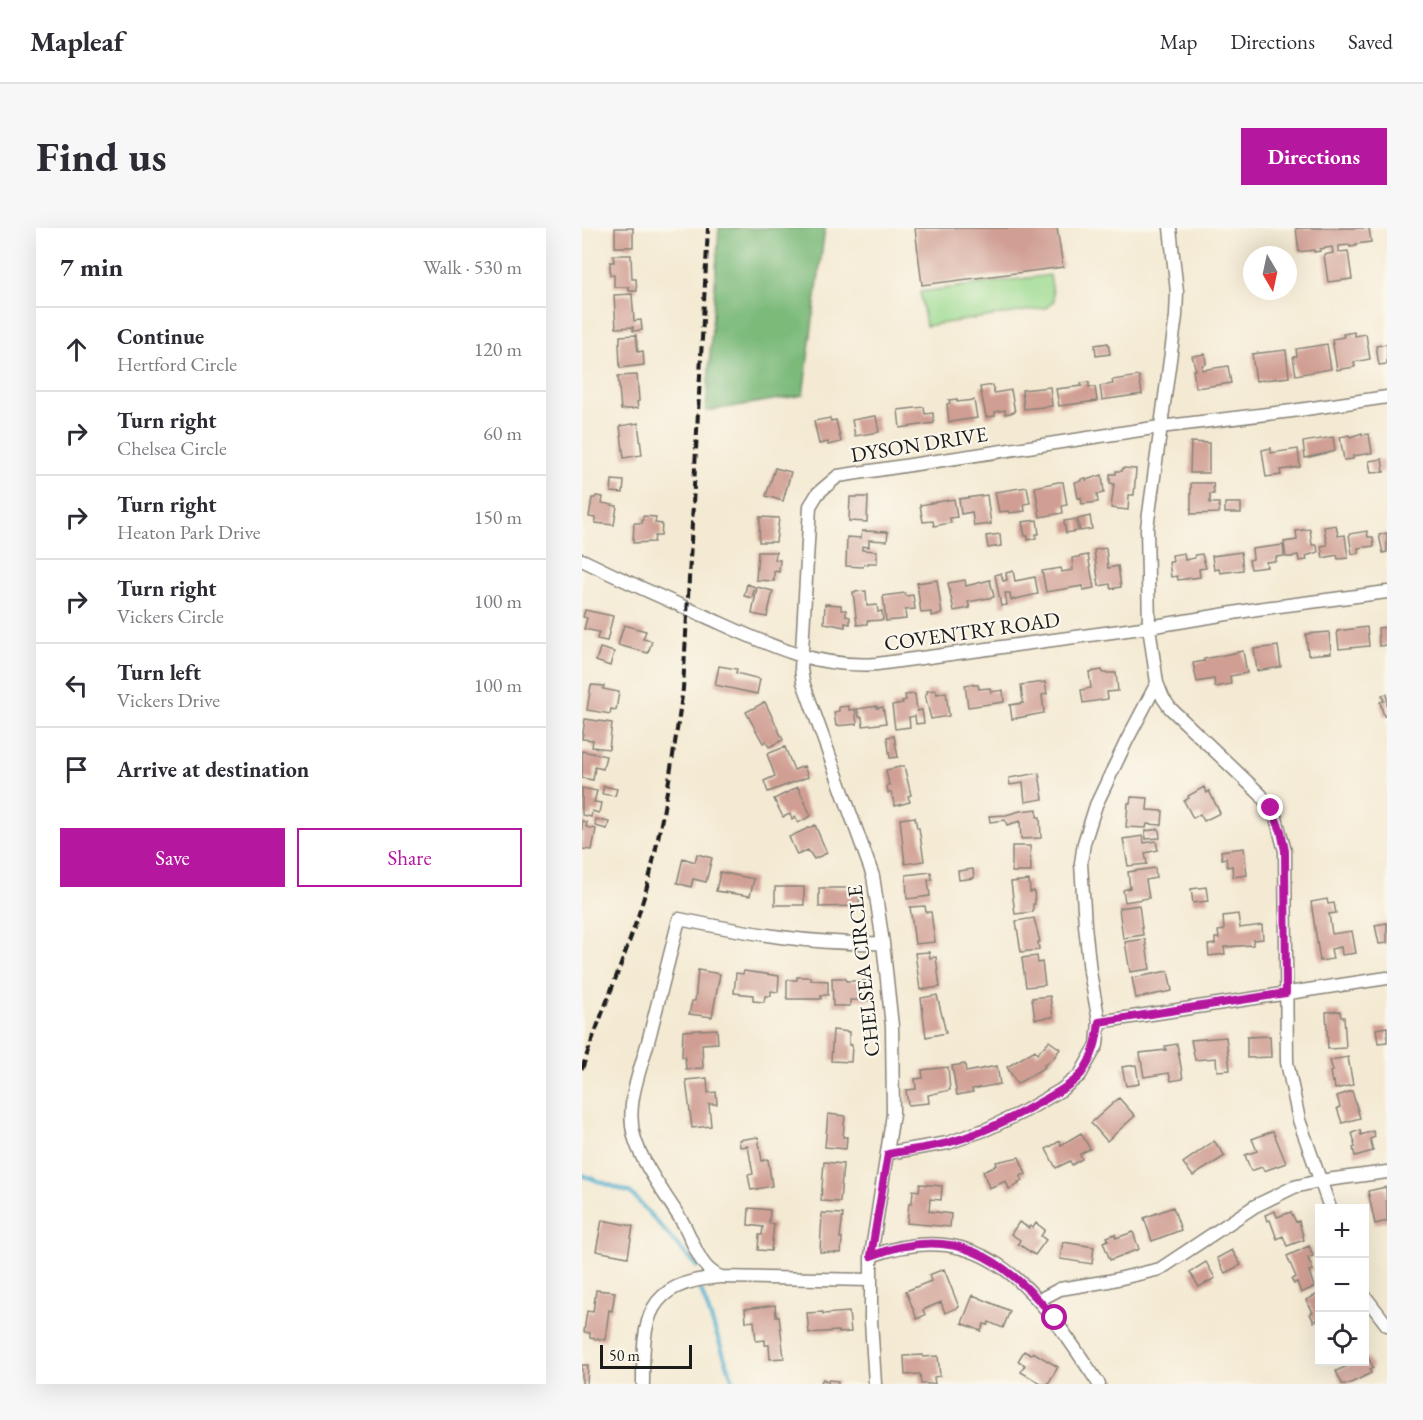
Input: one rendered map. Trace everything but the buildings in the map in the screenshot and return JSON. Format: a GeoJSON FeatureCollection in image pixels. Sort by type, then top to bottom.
{"type":"FeatureCollection","features":[{"type":"Feature","properties":{"kind":"street"},"geometry":{"type":"LineString","coordinates":[[1170,228],[1176,282],[1176,307],[1148,528],[1149,627],[1157,683],[1170,708],[1244,777],[1266,801],[1276,818],[1285,851],[1286,867],[1286,1043],[1290,1081],[1299,1120],[1328,1204]]}},
{"type":"Feature","properties":{"kind":"street","name":"DYSON DRIVE"},"geometry":{"type":"LineString","coordinates":[[803,657],[810,506],[818,493],[838,476],[1160,427],[1387,397]]}},
{"type":"Feature","properties":{"kind":"street","name":"COVENTRY ROAD"},"geometry":{"type":"LineString","coordinates":[[582,560],[663,599],[785,652],[844,666],[877,664],[1149,627],[1257,609],[1387,592]]}},
{"type":"Feature","properties":{"kind":"street","name":"CHELSEA CIRCLE"},"geometry":{"type":"LineString","coordinates":[[803,657],[801,669],[805,693],[873,876],[892,1026],[893,1114],[871,1256],[871,1321],[875,1384]]}},
{"type":"Feature","properties":{"kind":"street"},"geometry":{"type":"LineString","coordinates":[[888,1154],[948,1143],[1006,1121],[1061,1090],[1080,1075],[1088,1062],[1096,1045],[1099,1022],[1084,925],[1081,883],[1084,843],[1096,805],[1157,683]]}},
{"type":"Feature","properties":{"kind":"street"},"geometry":{"type":"LineString","coordinates":[[721,1277],[707,1270],[702,1262],[687,1230],[640,1150],[631,1122],[636,1089],[679,919],[781,939],[859,944],[883,943]]}},
{"type":"Feature","properties":{"kind":"street"},"geometry":{"type":"LineString","coordinates":[[1099,1022],[1387,978]]}},
{"type":"Feature","properties":{"kind":"street"},"geometry":{"type":"LineString","coordinates":[[1039,1300],[1060,1289],[1160,1269],[1255,1206],[1284,1191],[1320,1181],[1387,1172]]}},
{"type":"Feature","properties":{"kind":"street"},"geometry":{"type":"LineString","coordinates":[[871,1256],[889,1249],[919,1244],[959,1246],[990,1259],[1004,1267],[1055,1318],[1099,1384]]}},
{"type":"Feature","properties":{"kind":"street"},"geometry":{"type":"LineString","coordinates":[[643,1384],[643,1349],[647,1322],[652,1308],[667,1291],[677,1285],[700,1278],[721,1277],[870,1280]]}},
{"type":"Feature","properties":{"kind":"street"},"geometry":{"type":"LineString","coordinates":[[1369,1300],[1387,1325]]}},
{"type":"Feature","properties":{"kind":"green space"},"geometry":{"type":"Polygon","coordinates":[[[719,228],[825,228],[803,395],[706,411],[719,228]]]}},
{"type":"Feature","properties":{"kind":"green space"},"geometry":{"type":"Polygon","coordinates":[[[1050,275],[1054,301],[1046,308],[926,326],[920,292],[1050,275]]]}},
{"type":"Feature","properties":{"kind":"waterway"},"geometry":{"type":"LineString","coordinates":[[582,1175],[631,1193],[697,1267]]}},
{"type":"Feature","properties":{"kind":"waterway"},"geometry":{"type":"LineString","coordinates":[[701,1290],[734,1384]]}},
{"type":"Feature","properties":{"kind":"railway"},"geometry":{"type":"LineString","coordinates":[[582,1069],[634,927],[649,879],[680,713],[708,228]]}},
{"type":"Feature","properties":{"kind":"route"},"geometry":{"type":"LineString","coordinates":[[1055,1318],[1004,1267],[959,1246],[919,1244],[889,1249],[871,1256],[888,1154],[927,1148],[966,1137],[1006,1121],[1061,1090],[1080,1075],[1088,1062],[1096,1045],[1099,1022],[1286,993],[1285,851],[1281,831],[1271,808]]}}]}
